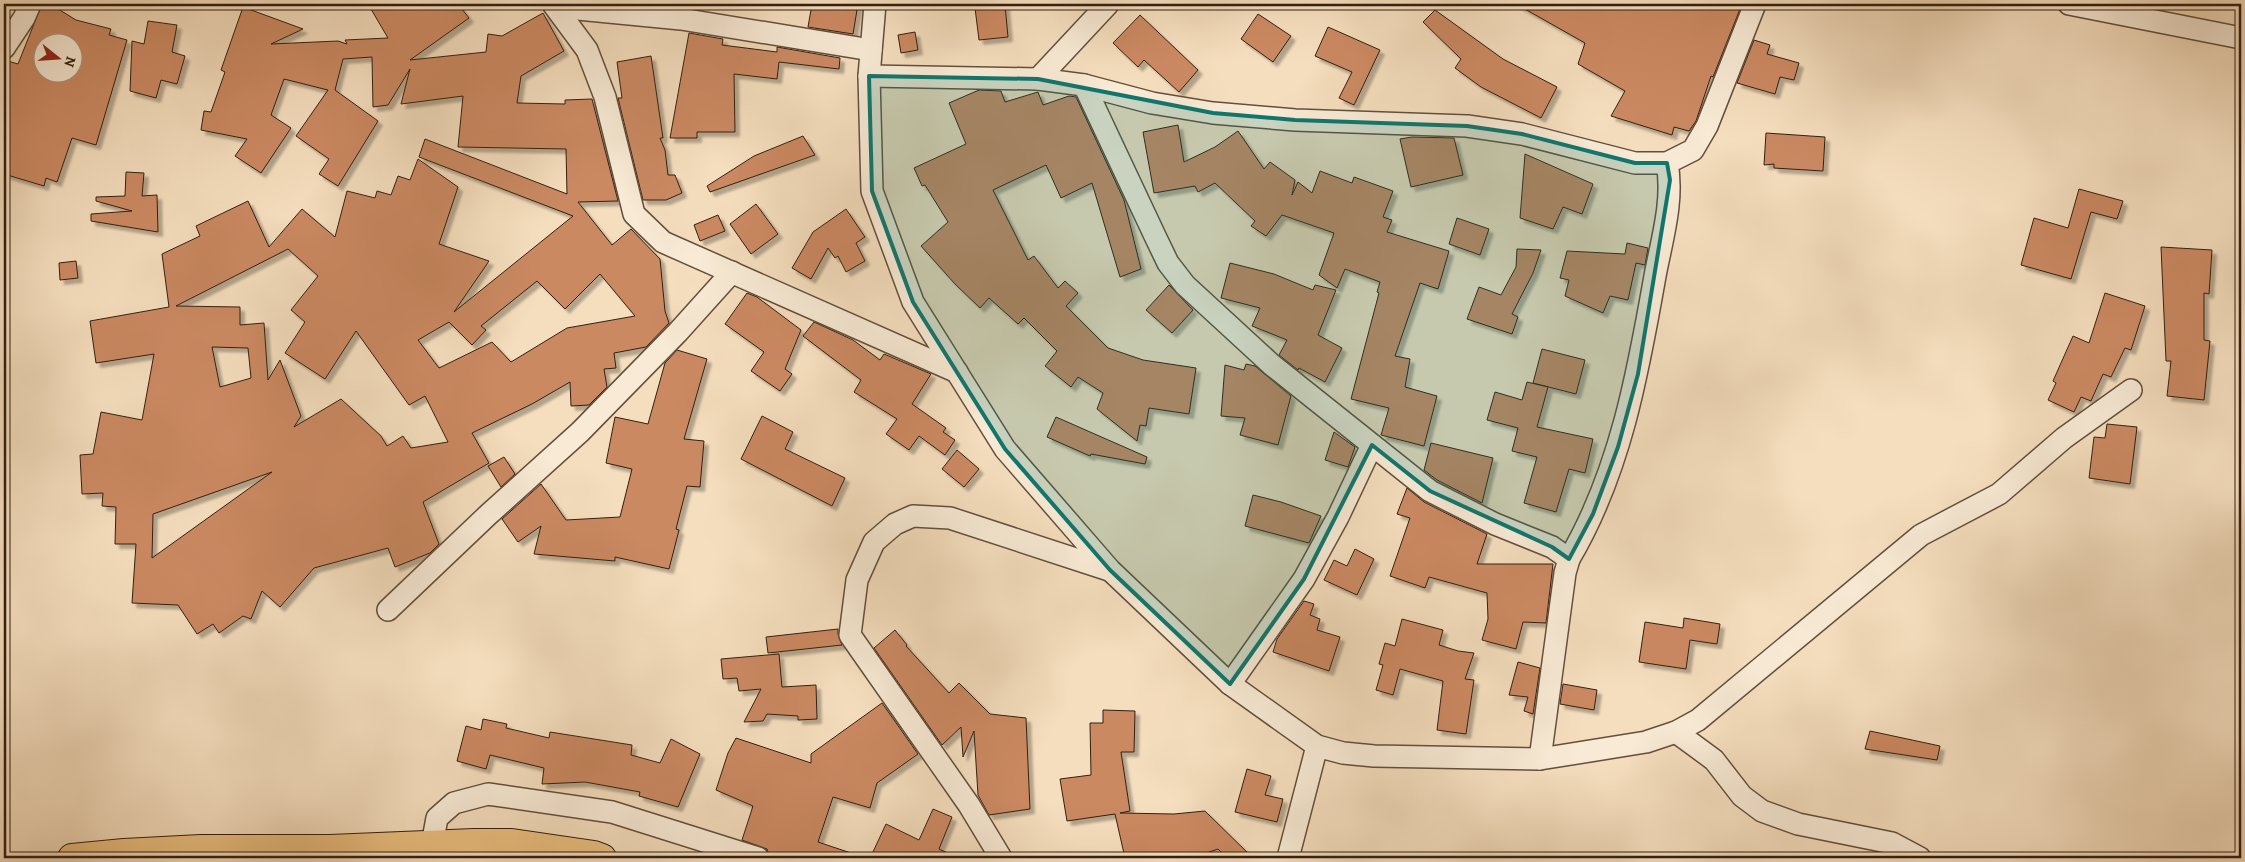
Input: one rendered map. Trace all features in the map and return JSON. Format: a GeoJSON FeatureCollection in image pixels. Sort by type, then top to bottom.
{"type":"FeatureCollection","features":[{"type":"Feature","properties":{"kind":"main road"},"geometry":{"type":"LineString","coordinates":[[72,858],[200,849],[330,849],[512,843],[594,855],[602,858]]}},
{"type":"Feature","properties":{"kind":"street"},"geometry":{"type":"LineString","coordinates":[[4,48],[24,18],[30,4]]}},
{"type":"Feature","properties":{"kind":"street"},"geometry":{"type":"LineString","coordinates":[[875,4],[869,76],[872,191],[913,302],[1005,449],[1110,570],[1230,684],[1317,746],[1343,753],[1374,756],[1540,758],[1646,742],[1676,732],[1698,720],[1921,536],[1999,494],[2064,438],[2131,390]]}},
{"type":"Feature","properties":{"kind":"street"},"geometry":{"type":"LineString","coordinates":[[1038,79],[1108,4]]}},
{"type":"Feature","properties":{"kind":"street"},"geometry":{"type":"LineString","coordinates":[[869,76],[1038,79],[1084,85],[1152,102],[1213,113],[1294,120],[1467,126],[1522,134],[1635,163],[1667,163],[1693,150],[1707,126],[1756,4]]}},
{"type":"Feature","properties":{"kind":"street"},"geometry":{"type":"LineString","coordinates":[[2069,4],[2241,38]]}},
{"type":"Feature","properties":{"kind":"street"},"geometry":{"type":"LineString","coordinates":[[555,5],[681,19],[871,50]]}},
{"type":"Feature","properties":{"kind":"street"},"geometry":{"type":"LineString","coordinates":[[555,5],[587,50],[605,97],[634,214],[663,242],[957,372]]}},
{"type":"Feature","properties":{"kind":"street"},"geometry":{"type":"LineString","coordinates":[[1084,85],[1154,236],[1168,263],[1185,285],[1272,365],[1430,492],[1495,524],[1552,547],[1569,559]]}},
{"type":"Feature","properties":{"kind":"street"},"geometry":{"type":"LineString","coordinates":[[1540,758],[1565,573],[1569,559],[1593,514],[1615,455],[1638,374],[1668,209],[1670,180],[1667,163]]}},
{"type":"Feature","properties":{"kind":"street"},"geometry":{"type":"LineString","coordinates":[[388,610],[489,514],[580,432],[678,332],[732,272]]}},
{"type":"Feature","properties":{"kind":"street"},"geometry":{"type":"LineString","coordinates":[[1230,684],[1304,579],[1338,517],[1372,445]]}},
{"type":"Feature","properties":{"kind":"street"},"geometry":{"type":"LineString","coordinates":[[1001,858],[970,805],[850,634],[857,580],[874,542],[895,524],[913,516],[950,518],[1110,570]]}},
{"type":"Feature","properties":{"kind":"street"},"geometry":{"type":"LineString","coordinates":[[1676,732],[1714,760],[1742,796],[1762,811],[1798,824],[1892,843],[1920,858]]}},
{"type":"Feature","properties":{"kind":"street"},"geometry":{"type":"LineString","coordinates":[[1288,858],[1317,746]]}},
{"type":"Feature","properties":{"kind":"street"},"geometry":{"type":"LineString","coordinates":[[459,858],[432,845],[437,818],[454,803],[488,794],[612,812],[758,858]]}},
{"type":"Feature","properties":{"kind":"highlighted area"},"geometry":{"type":"Polygon","coordinates":[[[869,76],[1038,79],[1213,113],[1295,120],[1467,126],[1522,134],[1635,163],[1667,163],[1670,180],[1638,374],[1618,447],[1593,514],[1569,559],[1552,547],[1430,491],[1372,445],[1304,579],[1230,684],[1110,570],[1005,449],[913,302],[872,191],[869,76]]]}},
{"type":"Feature","properties":{"kind":"building"},"geometry":{"type":"Polygon","coordinates":[[[42,4],[50,4],[76,20],[111,29],[109,35],[127,40],[96,145],[72,138],[57,182],[46,178],[44,186],[4,174],[4,60],[18,64],[42,4]]]}},
{"type":"Feature","properties":{"kind":"building"},"geometry":{"type":"Polygon","coordinates":[[[368,4],[458,4],[469,18],[410,60],[486,52],[488,34],[502,36],[543,13],[564,51],[521,76],[517,103],[565,104],[565,100],[592,99],[618,201],[578,202],[612,245],[631,229],[660,259],[665,311],[669,323],[646,347],[614,353],[616,368],[604,369],[607,387],[589,405],[571,406],[570,382],[532,404],[472,433],[489,463],[423,502],[439,544],[430,553],[395,567],[388,548],[314,568],[280,607],[262,591],[251,619],[243,616],[219,633],[213,624],[197,634],[178,605],[132,603],[136,544],[115,544],[116,507],[102,506],[103,493],[82,494],[80,455],[93,454],[101,412],[142,420],[154,354],[96,363],[90,321],[169,307],[162,254],[200,236],[196,226],[248,201],[269,247],[302,209],[335,237],[347,191],[375,198],[377,191],[391,195],[398,176],[410,180],[418,159],[458,187],[439,244],[489,261],[454,312],[573,216],[419,157],[425,139],[567,194],[566,149],[458,147],[463,96],[401,104],[410,69],[388,105],[373,107],[372,57],[343,59],[335,90],[378,121],[338,186],[319,174],[329,159],[296,136],[328,90],[284,79],[271,115],[291,128],[261,173],[235,156],[247,139],[201,130],[204,111],[211,112],[225,72],[221,70],[243,7],[303,29],[271,44],[338,41],[347,44],[345,40],[388,38],[368,4]],[[288,249],[176,306],[240,307],[240,325],[264,323],[268,380],[280,360],[301,416],[294,427],[341,399],[381,436],[387,446],[403,436],[411,448],[448,442],[425,396],[409,405],[356,331],[325,379],[285,353],[305,322],[291,310],[318,276],[288,249]],[[600,274],[565,309],[537,281],[481,326],[486,330],[472,345],[449,322],[418,340],[439,368],[492,342],[511,362],[567,328],[635,316],[600,274]],[[212,347],[220,387],[251,378],[248,348],[212,347]],[[272,472],[153,514],[152,558],[272,472]]]}},
{"type":"Feature","properties":{"kind":"building"},"geometry":{"type":"Polygon","coordinates":[[[812,4],[858,4],[853,34],[808,27],[812,4]]]}},
{"type":"Feature","properties":{"kind":"building"},"geometry":{"type":"Polygon","coordinates":[[[1516,4],[1742,4],[1713,77],[1711,76],[1696,121],[1689,131],[1674,127],[1672,135],[1611,116],[1625,91],[1578,64],[1585,43],[1516,4]]]}},
{"type":"Feature","properties":{"kind":"building"},"geometry":{"type":"Polygon","coordinates":[[[1005,5],[1008,37],[979,40],[975,8],[1005,5]]]}},
{"type":"Feature","properties":{"kind":"building"},"geometry":{"type":"Polygon","coordinates":[[[1435,10],[1503,59],[1557,87],[1541,118],[1481,87],[1455,68],[1461,59],[1423,22],[1435,10]]]}},
{"type":"Feature","properties":{"kind":"building"},"geometry":{"type":"Polygon","coordinates":[[[1258,14],[1291,36],[1273,62],[1241,39],[1258,14]]]}},
{"type":"Feature","properties":{"kind":"building"},"geometry":{"type":"Polygon","coordinates":[[[1140,15],[1198,70],[1179,92],[1144,60],[1138,67],[1113,43],[1140,15]]]}},
{"type":"Feature","properties":{"kind":"building"},"geometry":{"type":"Polygon","coordinates":[[[148,21],[177,25],[172,52],[185,56],[177,84],[161,80],[156,98],[130,91],[132,41],[144,44],[148,21]]]}},
{"type":"Feature","properties":{"kind":"building"},"geometry":{"type":"Polygon","coordinates":[[[1328,27],[1380,50],[1354,105],[1339,98],[1352,72],[1315,56],[1328,27]]]}},
{"type":"Feature","properties":{"kind":"building"},"geometry":{"type":"Polygon","coordinates":[[[915,32],[918,50],[901,53],[898,35],[915,32]]]}},
{"type":"Feature","properties":{"kind":"building"},"geometry":{"type":"Polygon","coordinates":[[[689,33],[723,39],[722,45],[777,52],[777,47],[840,58],[839,69],[779,62],[777,79],[734,74],[735,132],[697,132],[697,138],[670,138],[689,33]]]}},
{"type":"Feature","properties":{"kind":"building"},"geometry":{"type":"Polygon","coordinates":[[[1754,40],[1770,45],[1767,54],[1799,63],[1794,80],[1780,77],[1775,94],[1737,83],[1754,40]]]}},
{"type":"Feature","properties":{"kind":"building"},"geometry":{"type":"Polygon","coordinates":[[[651,56],[663,138],[660,138],[665,150],[668,175],[675,175],[682,193],[666,200],[643,200],[618,98],[622,98],[617,62],[651,56]]]}},
{"type":"Feature","properties":{"kind":"building"},"geometry":{"type":"Polygon","coordinates":[[[979,90],[1001,91],[1005,102],[1038,92],[1043,105],[1069,96],[1076,97],[1124,200],[1141,269],[1120,277],[1092,183],[1061,198],[1046,165],[993,190],[1028,260],[1034,256],[1058,288],[1065,281],[1078,293],[1066,306],[1108,348],[1143,360],[1196,368],[1189,414],[1149,408],[1146,426],[1140,425],[1137,441],[1097,409],[1103,393],[1078,377],[1071,387],[1045,366],[1057,351],[1024,318],[1018,324],[989,298],[980,308],[955,284],[921,246],[948,222],[925,185],[922,186],[914,168],[966,144],[949,103],[979,90]]]}},
{"type":"Feature","properties":{"kind":"building"},"geometry":{"type":"Polygon","coordinates":[[[1178,125],[1184,162],[1215,147],[1238,131],[1264,169],[1270,162],[1295,180],[1292,195],[1298,182],[1312,193],[1320,171],[1352,183],[1354,177],[1393,191],[1383,217],[1392,220],[1387,232],[1449,251],[1438,289],[1420,283],[1395,356],[1410,359],[1405,387],[1437,396],[1424,446],[1381,435],[1389,408],[1351,399],[1379,293],[1377,292],[1380,282],[1345,269],[1337,288],[1319,275],[1334,233],[1282,215],[1266,236],[1251,226],[1255,221],[1215,183],[1198,192],[1195,186],[1154,193],[1143,132],[1178,125]]]}},
{"type":"Feature","properties":{"kind":"building"},"geometry":{"type":"Polygon","coordinates":[[[1766,133],[1825,137],[1823,171],[1774,168],[1774,164],[1764,165],[1766,133]]]}},
{"type":"Feature","properties":{"kind":"building"},"geometry":{"type":"Polygon","coordinates":[[[803,136],[815,155],[710,192],[707,186],[754,156],[803,136]]]}},
{"type":"Feature","properties":{"kind":"building"},"geometry":{"type":"Polygon","coordinates":[[[1412,137],[1454,138],[1463,175],[1411,187],[1400,139],[1412,137]]]}},
{"type":"Feature","properties":{"kind":"building"},"geometry":{"type":"Polygon","coordinates":[[[1525,154],[1593,184],[1582,214],[1563,207],[1553,229],[1520,218],[1525,154]]]}},
{"type":"Feature","properties":{"kind":"building"},"geometry":{"type":"Polygon","coordinates":[[[126,172],[144,173],[142,196],[157,195],[158,232],[91,221],[91,214],[132,211],[96,201],[96,197],[125,196],[126,172]]]}},
{"type":"Feature","properties":{"kind":"building"},"geometry":{"type":"Polygon","coordinates":[[[2079,189],[2123,201],[2117,219],[2091,212],[2071,279],[2021,265],[2034,218],[2068,228],[2079,189]]]}},
{"type":"Feature","properties":{"kind":"building"},"geometry":{"type":"Polygon","coordinates":[[[756,204],[778,234],[751,254],[730,224],[756,204]]]}},
{"type":"Feature","properties":{"kind":"building"},"geometry":{"type":"Polygon","coordinates":[[[846,209],[865,237],[856,243],[865,261],[846,272],[838,256],[835,258],[828,248],[811,279],[792,268],[813,232],[846,209]]]}},
{"type":"Feature","properties":{"kind":"building"},"geometry":{"type":"Polygon","coordinates":[[[718,215],[725,231],[700,241],[694,225],[718,215]]]}},
{"type":"Feature","properties":{"kind":"building"},"geometry":{"type":"Polygon","coordinates":[[[1457,218],[1489,229],[1480,255],[1449,244],[1457,218]]]}},
{"type":"Feature","properties":{"kind":"building"},"geometry":{"type":"Polygon","coordinates":[[[1627,243],[1648,248],[1645,265],[1636,263],[1628,300],[1610,296],[1603,313],[1565,296],[1569,280],[1560,278],[1567,251],[1625,254],[1627,243]]]}},
{"type":"Feature","properties":{"kind":"building"},"geometry":{"type":"Polygon","coordinates":[[[2161,247],[2212,250],[2209,294],[2204,293],[2204,340],[2210,341],[2204,400],[2167,396],[2171,361],[2166,361],[2161,247]]]}},
{"type":"Feature","properties":{"kind":"building"},"geometry":{"type":"Polygon","coordinates":[[[1517,249],[1541,250],[1533,273],[1512,314],[1518,317],[1512,334],[1467,319],[1479,287],[1501,295],[1516,267],[1517,249]]]}},
{"type":"Feature","properties":{"kind":"building"},"geometry":{"type":"Polygon","coordinates":[[[76,261],[78,278],[60,280],[59,263],[76,261]]]}},
{"type":"Feature","properties":{"kind":"building"},"geometry":{"type":"Polygon","coordinates":[[[1230,263],[1274,274],[1313,290],[1315,285],[1336,290],[1318,335],[1342,348],[1325,382],[1299,368],[1298,370],[1279,355],[1287,340],[1252,326],[1260,308],[1221,298],[1230,263]]]}},
{"type":"Feature","properties":{"kind":"building"},"geometry":{"type":"Polygon","coordinates":[[[1169,285],[1193,310],[1172,333],[1146,310],[1169,285]]]}},
{"type":"Feature","properties":{"kind":"building"},"geometry":{"type":"Polygon","coordinates":[[[747,293],[757,297],[801,330],[785,369],[792,374],[780,391],[751,371],[764,352],[725,324],[747,293]]]}},
{"type":"Feature","properties":{"kind":"building"},"geometry":{"type":"Polygon","coordinates":[[[2105,293],[2145,306],[2131,350],[2125,348],[2111,377],[2103,374],[2091,401],[2081,397],[2074,412],[2048,400],[2056,383],[2053,381],[2073,336],[2089,343],[2105,293]]]}},
{"type":"Feature","properties":{"kind":"building"},"geometry":{"type":"Polygon","coordinates":[[[814,322],[853,340],[880,360],[884,354],[931,374],[912,404],[946,428],[943,432],[955,440],[945,455],[919,436],[909,450],[886,434],[897,419],[854,392],[861,380],[803,336],[814,322]]]}},
{"type":"Feature","properties":{"kind":"building"},"geometry":{"type":"Polygon","coordinates":[[[1542,349],[1585,360],[1576,394],[1533,383],[1542,349]]]}},
{"type":"Feature","properties":{"kind":"building"},"geometry":{"type":"Polygon","coordinates":[[[677,350],[707,359],[684,439],[704,441],[700,487],[687,486],[676,529],[679,530],[669,569],[615,557],[615,561],[534,554],[541,526],[518,542],[502,519],[541,484],[566,520],[620,517],[632,469],[606,463],[615,417],[648,424],[665,363],[677,350]]]}},
{"type":"Feature","properties":{"kind":"building"},"geometry":{"type":"Polygon","coordinates":[[[1246,364],[1255,366],[1291,396],[1278,445],[1240,435],[1245,418],[1221,416],[1225,365],[1244,370],[1246,364]]]}},
{"type":"Feature","properties":{"kind":"building"},"geometry":{"type":"Polygon","coordinates":[[[1527,382],[1548,387],[1537,427],[1593,439],[1585,473],[1569,469],[1556,512],[1524,503],[1537,457],[1512,451],[1518,428],[1487,420],[1495,392],[1522,400],[1527,382]]]}},
{"type":"Feature","properties":{"kind":"building"},"geometry":{"type":"Polygon","coordinates":[[[762,416],[793,432],[785,449],[845,478],[832,506],[741,459],[762,416]]]}},
{"type":"Feature","properties":{"kind":"building"},"geometry":{"type":"Polygon","coordinates":[[[1056,417],[1147,457],[1145,464],[1091,454],[1090,456],[1047,437],[1056,417]]]}},
{"type":"Feature","properties":{"kind":"building"},"geometry":{"type":"Polygon","coordinates":[[[2107,424],[2137,427],[2130,484],[2089,478],[2094,437],[2105,438],[2107,424]]]}},
{"type":"Feature","properties":{"kind":"building"},"geometry":{"type":"Polygon","coordinates":[[[1334,432],[1355,447],[1348,467],[1325,460],[1334,432]]]}},
{"type":"Feature","properties":{"kind":"building"},"geometry":{"type":"Polygon","coordinates":[[[1431,443],[1493,458],[1482,503],[1437,480],[1424,470],[1431,443]]]}},
{"type":"Feature","properties":{"kind":"building"},"geometry":{"type":"Polygon","coordinates":[[[957,450],[979,469],[964,487],[942,469],[957,450]]]}},
{"type":"Feature","properties":{"kind":"building"},"geometry":{"type":"Polygon","coordinates":[[[504,457],[515,474],[501,487],[488,466],[504,457]]]}},
{"type":"Feature","properties":{"kind":"building"},"geometry":{"type":"Polygon","coordinates":[[[1407,488],[1424,502],[1487,534],[1477,564],[1553,564],[1546,623],[1523,622],[1516,649],[1482,640],[1488,619],[1487,593],[1429,577],[1425,588],[1390,576],[1410,518],[1397,514],[1407,488]]]}},
{"type":"Feature","properties":{"kind":"building"},"geometry":{"type":"Polygon","coordinates":[[[1253,495],[1281,502],[1321,516],[1309,543],[1245,526],[1253,495]]]}},
{"type":"Feature","properties":{"kind":"building"},"geometry":{"type":"Polygon","coordinates":[[[1355,549],[1374,559],[1357,595],[1324,580],[1334,560],[1347,566],[1355,549]]]}},
{"type":"Feature","properties":{"kind":"building"},"geometry":{"type":"Polygon","coordinates":[[[1304,601],[1314,604],[1310,615],[1320,619],[1317,630],[1340,637],[1329,671],[1273,652],[1277,639],[1304,601]]]}},
{"type":"Feature","properties":{"kind":"building"},"geometry":{"type":"Polygon","coordinates":[[[1684,618],[1720,624],[1717,644],[1690,640],[1686,669],[1639,662],[1645,622],[1683,628],[1684,618]]]}},
{"type":"Feature","properties":{"kind":"building"},"geometry":{"type":"Polygon","coordinates":[[[1402,619],[1443,630],[1439,645],[1458,651],[1474,653],[1465,679],[1474,680],[1466,734],[1437,730],[1443,681],[1400,669],[1393,695],[1376,690],[1383,665],[1379,664],[1385,643],[1395,646],[1402,619]]]}},
{"type":"Feature","properties":{"kind":"building"},"geometry":{"type":"Polygon","coordinates":[[[838,629],[842,645],[768,653],[766,637],[838,629]]]}},
{"type":"Feature","properties":{"kind":"building"},"geometry":{"type":"Polygon","coordinates":[[[895,630],[906,646],[949,693],[959,683],[990,714],[1026,718],[1030,809],[989,815],[978,795],[974,731],[963,757],[961,727],[942,745],[874,648],[895,630]]]}},
{"type":"Feature","properties":{"kind":"building"},"geometry":{"type":"Polygon","coordinates":[[[779,654],[782,687],[816,685],[817,719],[798,720],[798,716],[767,714],[763,721],[744,722],[761,689],[739,691],[737,678],[723,679],[721,659],[779,654]]]}},
{"type":"Feature","properties":{"kind":"building"},"geometry":{"type":"Polygon","coordinates":[[[1518,662],[1540,668],[1533,714],[1524,711],[1528,697],[1509,695],[1518,662]]]}},
{"type":"Feature","properties":{"kind":"building"},"geometry":{"type":"Polygon","coordinates":[[[1563,684],[1597,690],[1594,710],[1560,704],[1563,684]]]}},
{"type":"Feature","properties":{"kind":"building"},"geometry":{"type":"Polygon","coordinates":[[[882,703],[918,754],[877,783],[870,808],[833,797],[818,842],[857,855],[856,858],[770,858],[767,849],[742,840],[753,806],[716,790],[728,753],[736,738],[811,763],[811,754],[882,703]]]}},
{"type":"Feature","properties":{"kind":"building"},"geometry":{"type":"Polygon","coordinates":[[[1103,710],[1135,711],[1134,752],[1121,752],[1130,811],[1120,813],[1174,814],[1205,811],[1253,858],[1227,858],[1218,849],[1192,858],[1125,858],[1115,814],[1067,821],[1060,779],[1091,775],[1090,723],[1103,723],[1103,710]]]}},
{"type":"Feature","properties":{"kind":"building"},"geometry":{"type":"Polygon","coordinates":[[[483,719],[507,724],[506,728],[549,738],[550,732],[632,745],[631,755],[660,763],[671,739],[700,754],[678,807],[639,796],[640,792],[585,782],[542,784],[544,768],[490,755],[486,769],[457,761],[466,726],[481,730],[483,719]]]}},
{"type":"Feature","properties":{"kind":"building"},"geometry":{"type":"Polygon","coordinates":[[[1870,731],[1940,746],[1937,760],[1865,749],[1870,731]]]}},
{"type":"Feature","properties":{"kind":"building"},"geometry":{"type":"Polygon","coordinates":[[[1247,769],[1271,776],[1265,795],[1283,799],[1277,822],[1235,812],[1247,769]]]}},
{"type":"Feature","properties":{"kind":"building"},"geometry":{"type":"Polygon","coordinates":[[[933,809],[952,817],[939,849],[958,858],[882,858],[872,854],[886,824],[919,840],[933,809]]]}}]}
